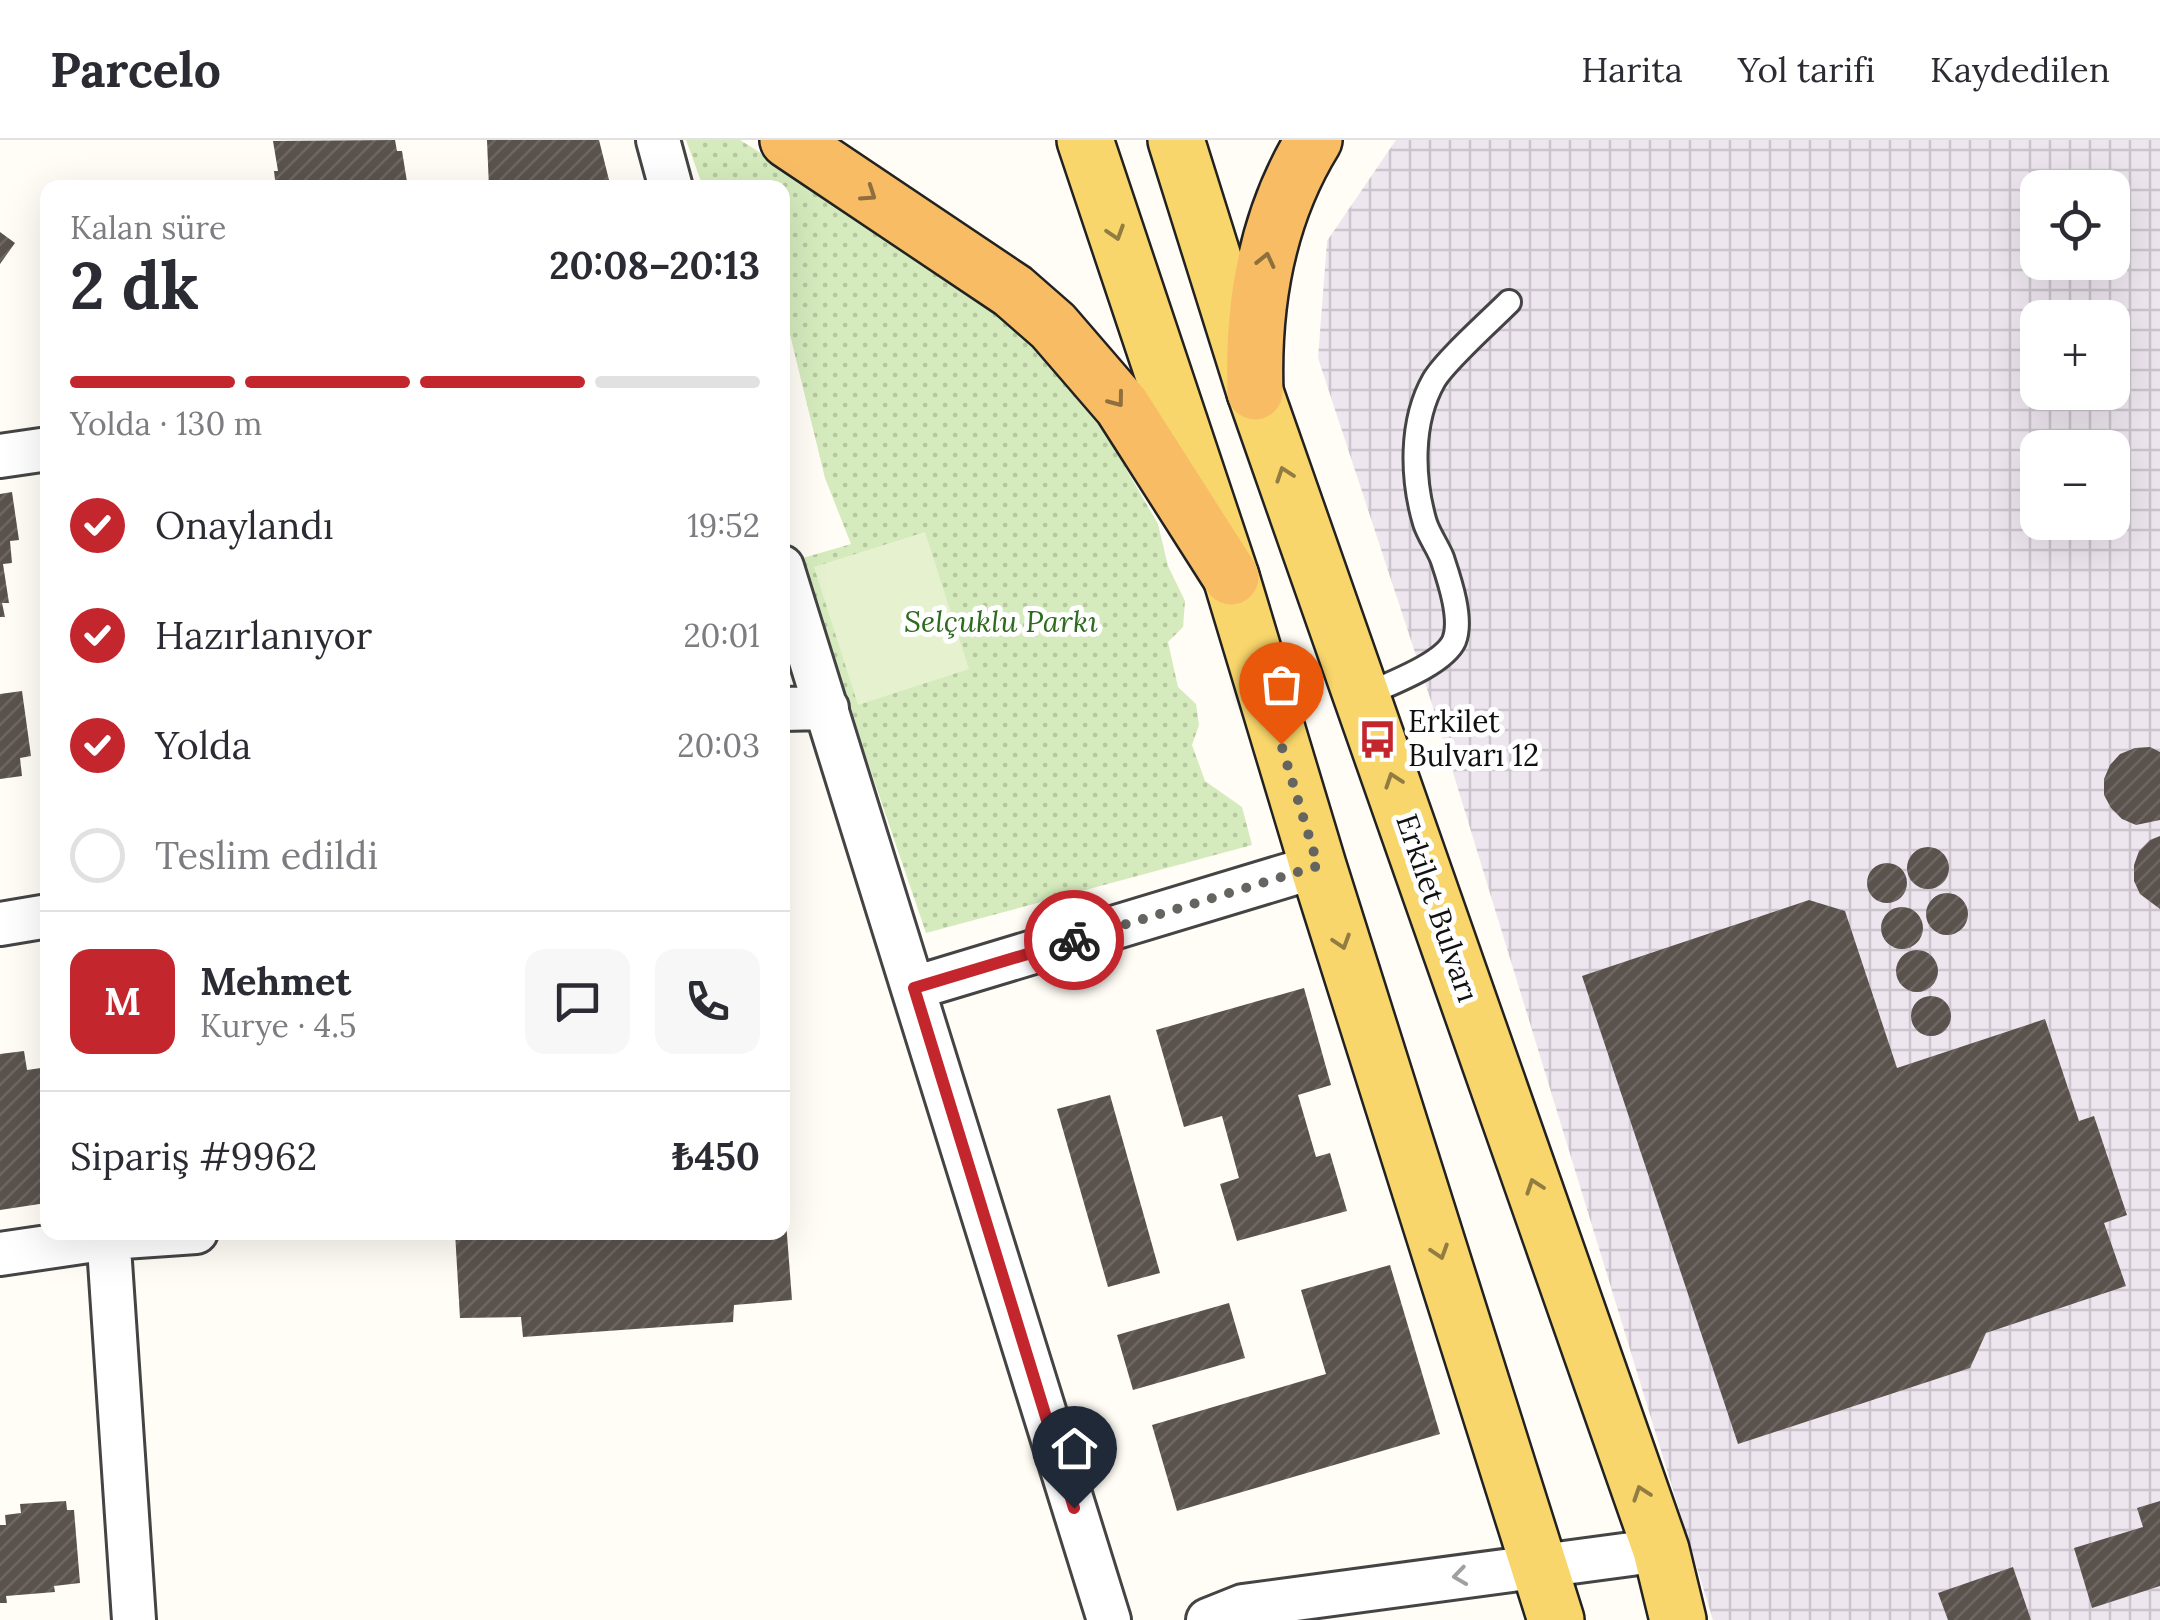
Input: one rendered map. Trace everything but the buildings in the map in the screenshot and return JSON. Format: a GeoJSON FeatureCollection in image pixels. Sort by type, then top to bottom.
{"type":"FeatureCollection","features":[{"type":"Feature","properties":{"kind":"highway"},"geometry":{"type":"LineString","coordinates":[[788,140],[1013,291],[1053,326],[1122,406],[1231,576]]}},
{"type":"Feature","properties":{"kind":"highway"},"geometry":{"type":"LineString","coordinates":[[1255,392],[1255,333],[1262,274],[1287,194],[1314,140]]}},
{"type":"Feature","properties":{"kind":"main road"},"geometry":{"type":"LineString","coordinates":[[1085,140],[1231,576],[1318,866],[1556,1620]]}},
{"type":"Feature","properties":{"kind":"main road","name":"Erkilet Bulvarı"},"geometry":{"type":"LineString","coordinates":[[1176,140],[1255,392],[1661,1550],[1678,1620]]}},
{"type":"Feature","properties":{"kind":"street"},"geometry":{"type":"LineString","coordinates":[[658,140],[669,180]]}},
{"type":"Feature","properties":{"kind":"street"},"geometry":{"type":"LineString","coordinates":[[0,456],[40,449]]}},
{"type":"Feature","properties":{"kind":"street"},"geometry":{"type":"LineString","coordinates":[[790,593],[1109,1620]]}},
{"type":"Feature","properties":{"kind":"street"},"geometry":{"type":"LineString","coordinates":[[790,709],[827,708]]}},
{"type":"Feature","properties":{"kind":"street"},"geometry":{"type":"LineString","coordinates":[[914,988],[1318,866]]}},
{"type":"Feature","properties":{"kind":"street"},"geometry":{"type":"LineString","coordinates":[[0,924],[40,917]]}},
{"type":"Feature","properties":{"kind":"street"},"geometry":{"type":"LineString","coordinates":[[0,1254],[80,1240]]}},
{"type":"Feature","properties":{"kind":"street"},"geometry":{"type":"LineString","coordinates":[[108,1240],[134,1620]]}},
{"type":"Feature","properties":{"kind":"street"},"geometry":{"type":"LineString","coordinates":[[1208,1620],[1243,1606],[1661,1550]]}},
{"type":"Feature","properties":{"kind":"lane"},"geometry":{"type":"LineString","coordinates":[[1363,696],[1415,673],[1454,640],[1456,620],[1451,594],[1441,556],[1426,528],[1415,479],[1420,421],[1435,379],[1508,302]]}},
{"type":"Feature","properties":{"kind":"shaded area"},"geometry":{"type":"Polygon","coordinates":[[[1396,140],[2160,140],[2160,1620],[1713,1620],[1432,704],[1318,358],[1327,241],[1396,140]]]}},
{"type":"Feature","properties":{"kind":"green space","name":"Selçuklu Parkı"},"geometry":{"type":"Polygon","coordinates":[[[686,140],[740,140],[1014,311],[1058,351],[1158,524],[1168,566],[1185,601],[1183,627],[1168,642],[1178,687],[1196,704],[1199,725],[1192,745],[1205,781],[1242,807],[1252,845],[926,933],[803,558],[851,544],[825,478],[790,335],[790,180],[700,180],[686,140]]]}},
{"type":"Feature","properties":{"kind":"green space"},"geometry":{"type":"Polygon","coordinates":[[[925,532],[969,669],[858,705],[814,567],[925,532]]]}},
{"type":"Feature","properties":{"kind":"way so far"},"geometry":{"type":"LineString","coordinates":[[1074,940],[1318,866],[1281,744]]}},
{"type":"Feature","properties":{"kind":"place","name":"Erkilet Bulvarı 12"},"geometry":{"type":"Point","coordinates":[1378,739]}},
{"type":"Feature","properties":{"kind":"route"},"geometry":{"type":"LineString","coordinates":[[1074,940],[914,988],[1074,1508]]}}]}
